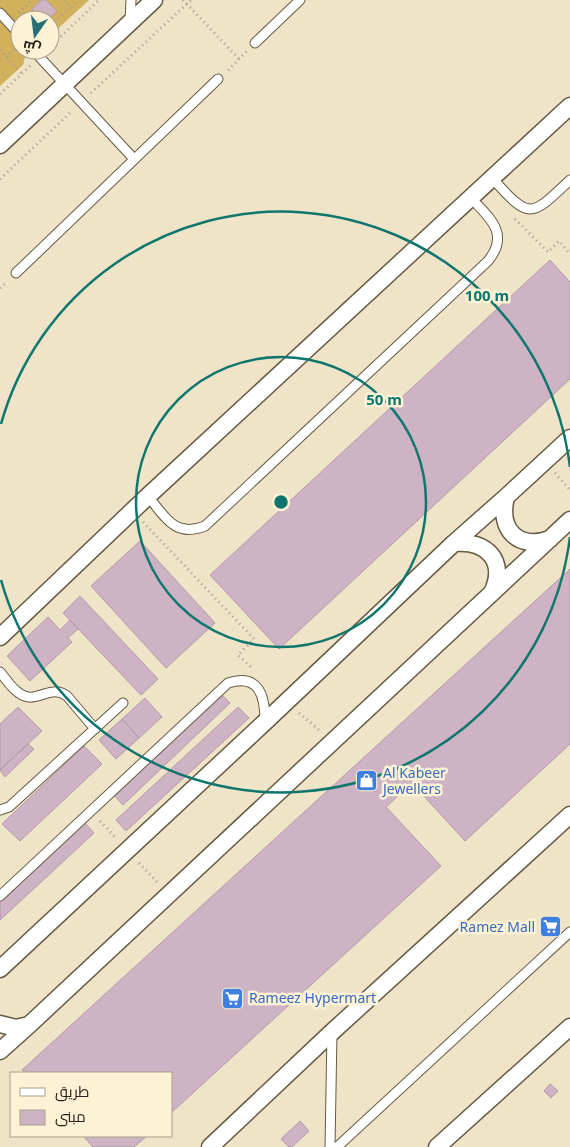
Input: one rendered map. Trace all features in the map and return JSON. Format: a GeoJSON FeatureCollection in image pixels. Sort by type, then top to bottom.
{"type":"FeatureCollection","features":[{"type":"Feature","properties":{"kind":"street"},"geometry":{"type":"LineString","coordinates":[[0,145],[6,134],[65,84],[154,0]]}},
{"type":"Feature","properties":{"kind":"street"},"geometry":{"type":"LineString","coordinates":[[0,637],[148,496],[570,106]]}},
{"type":"Feature","properties":{"kind":"street"},"geometry":{"type":"LineString","coordinates":[[0,969],[266,722],[454,543],[506,498],[570,438]]}},
{"type":"Feature","properties":{"kind":"street"},"geometry":{"type":"LineString","coordinates":[[506,498],[502,511],[505,524],[513,535],[524,541],[538,543],[550,538]]}},
{"type":"Feature","properties":{"kind":"street"},"geometry":{"type":"LineString","coordinates":[[0,1051],[570,520]]}},
{"type":"Feature","properties":{"kind":"street"},"geometry":{"type":"LineString","coordinates":[[454,543],[468,542],[481,546],[491,555],[497,568],[497,582],[491,595]]}},
{"type":"Feature","properties":{"kind":"street"},"geometry":{"type":"LineString","coordinates":[[210,1147],[332,1032],[570,815]]}},
{"type":"Feature","properties":{"kind":"street"},"geometry":{"type":"LineString","coordinates":[[0,1024],[16,1028],[29,1025]]}},
{"type":"Feature","properties":{"kind":"street"},"geometry":{"type":"LineString","coordinates":[[437,1147],[570,1027]]}},
{"type":"Feature","properties":{"kind":"lane"},"geometry":{"type":"LineString","coordinates":[[130,23],[131,0]]}},
{"type":"Feature","properties":{"kind":"lane"},"geometry":{"type":"LineString","coordinates":[[255,43],[300,0]]}},
{"type":"Feature","properties":{"kind":"lane"},"geometry":{"type":"LineString","coordinates":[[0,12],[10,24]]}},
{"type":"Feature","properties":{"kind":"lane"},"geometry":{"type":"LineString","coordinates":[[43,60],[134,159]]}},
{"type":"Feature","properties":{"kind":"lane"},"geometry":{"type":"LineString","coordinates":[[16,273],[218,79]]}},
{"type":"Feature","properties":{"kind":"lane"},"geometry":{"type":"LineString","coordinates":[[492,178],[514,203],[529,209],[545,204],[570,180]]}},
{"type":"Feature","properties":{"kind":"lane"},"geometry":{"type":"LineString","coordinates":[[148,496],[176,527],[196,530],[205,526],[495,252],[498,241],[497,229],[491,219],[471,198]]}},
{"type":"Feature","properties":{"kind":"lane"},"geometry":{"type":"LineString","coordinates":[[0,672],[24,696],[38,697],[50,692],[62,692],[68,696],[95,729]]}},
{"type":"Feature","properties":{"kind":"lane"},"geometry":{"type":"LineString","coordinates":[[0,896],[228,683],[238,680],[248,681],[256,686],[262,694],[265,703],[266,722]]}},
{"type":"Feature","properties":{"kind":"lane"},"geometry":{"type":"LineString","coordinates":[[4,809],[123,703]]}},
{"type":"Feature","properties":{"kind":"lane"},"geometry":{"type":"LineString","coordinates":[[337,1147],[570,932]]}},
{"type":"Feature","properties":{"kind":"lane"},"geometry":{"type":"LineString","coordinates":[[330,1147],[332,1032]]}},
{"type":"Feature","properties":{"kind":"path"},"geometry":{"type":"LineString","coordinates":[[64,0],[71,7]]}},
{"type":"Feature","properties":{"kind":"path"},"geometry":{"type":"LineString","coordinates":[[60,16],[78,0]]}},
{"type":"Feature","properties":{"kind":"path"},"geometry":{"type":"LineString","coordinates":[[61,36],[99,0]]}},
{"type":"Feature","properties":{"kind":"path"},"geometry":{"type":"LineString","coordinates":[[183,0],[239,59]]}},
{"type":"Feature","properties":{"kind":"path"},"geometry":{"type":"LineString","coordinates":[[0,179],[191,0]]}},
{"type":"Feature","properties":{"kind":"path"},"geometry":{"type":"LineString","coordinates":[[218,79],[255,43]]}},
{"type":"Feature","properties":{"kind":"path"},"geometry":{"type":"LineString","coordinates":[[0,50],[22,74]]}},
{"type":"Feature","properties":{"kind":"path"},"geometry":{"type":"LineString","coordinates":[[6,57],[10,54]]}},
{"type":"Feature","properties":{"kind":"path"},"geometry":{"type":"LineString","coordinates":[[0,94],[22,74],[32,60]]}},
{"type":"Feature","properties":{"kind":"path"},"geometry":{"type":"LineString","coordinates":[[509,213],[548,252],[558,241],[570,254]]}},
{"type":"Feature","properties":{"kind":"path"},"geometry":{"type":"LineString","coordinates":[[133,511],[254,639],[238,655],[252,668]]}},
{"type":"Feature","properties":{"kind":"path"},"geometry":{"type":"LineString","coordinates":[[287,701],[332,743]]}},
{"type":"Feature","properties":{"kind":"shaded area"},"geometry":{"type":"Polygon","coordinates":[[[0,0],[89,0],[60,27],[60,10],[10,10],[10,60],[24,60],[23,65],[0,86],[0,0]]]}},
{"type":"Feature","properties":{"kind":"building"},"geometry":{"type":"Polygon","coordinates":[[[41,0],[46,0],[56,10],[33,10],[41,0]]]}},
{"type":"Feature","properties":{"kind":"building"},"geometry":{"type":"Polygon","coordinates":[[[550,260],[570,282],[570,379],[279,649],[210,575],[550,260]]]}},
{"type":"Feature","properties":{"kind":"building"},"geometry":{"type":"Polygon","coordinates":[[[140,541],[215,623],[166,668],[91,586],[140,541]]]}},
{"type":"Feature","properties":{"kind":"building"},"geometry":{"type":"Polygon","coordinates":[[[570,569],[570,744],[465,841],[412,783],[386,807],[441,866],[172,1112],[172,1072],[24,1072],[22,1070],[570,569]]]}},
{"type":"Feature","properties":{"kind":"building"},"geometry":{"type":"Polygon","coordinates":[[[80,596],[158,679],[141,695],[63,613],[80,596]]]}},
{"type":"Feature","properties":{"kind":"building"},"geometry":{"type":"Polygon","coordinates":[[[48,617],[60,630],[70,620],[78,629],[68,638],[72,642],[30,681],[7,656],[48,617]]]}},
{"type":"Feature","properties":{"kind":"building"},"geometry":{"type":"Polygon","coordinates":[[[220,693],[230,703],[123,805],[113,794],[220,693]]]}},
{"type":"Feature","properties":{"kind":"building"},"geometry":{"type":"Polygon","coordinates":[[[145,698],[162,717],[139,738],[122,719],[145,698]]]}},
{"type":"Feature","properties":{"kind":"building"},"geometry":{"type":"Polygon","coordinates":[[[18,707],[42,731],[0,770],[0,724],[18,707]]]}},
{"type":"Feature","properties":{"kind":"building"},"geometry":{"type":"Polygon","coordinates":[[[238,707],[249,718],[126,831],[116,820],[238,707]]]}},
{"type":"Feature","properties":{"kind":"building"},"geometry":{"type":"Polygon","coordinates":[[[122,719],[139,738],[116,759],[99,740],[122,719]]]}},
{"type":"Feature","properties":{"kind":"building"},"geometry":{"type":"Polygon","coordinates":[[[28,744],[34,749],[5,777],[0,770],[28,744]]]}},
{"type":"Feature","properties":{"kind":"building"},"geometry":{"type":"Polygon","coordinates":[[[84,746],[102,764],[20,841],[2,824],[84,746]]]}},
{"type":"Feature","properties":{"kind":"building"},"geometry":{"type":"Polygon","coordinates":[[[84,822],[94,833],[0,920],[0,900],[84,822]]]}},
{"type":"Feature","properties":{"kind":"building"},"geometry":{"type":"Polygon","coordinates":[[[550,1084],[558,1091],[551,1098],[544,1091],[550,1084]]]}},
{"type":"Feature","properties":{"kind":"building"},"geometry":{"type":"Polygon","coordinates":[[[300,1121],[309,1131],[292,1147],[289,1147],[281,1139],[300,1121]]]}},
{"type":"Feature","properties":{"kind":"building"},"geometry":{"type":"Polygon","coordinates":[[[84,1137],[146,1137],[134,1147],[93,1147],[84,1137]]]}},
{"type":"Feature","properties":{"kind":"place","name":"Al Kabeer Jewellers"},"geometry":{"type":"Point","coordinates":[367,781]}},
{"type":"Feature","properties":{"kind":"place","name":"Ramez Mall"},"geometry":{"type":"Point","coordinates":[551,927]}},
{"type":"Feature","properties":{"kind":"place","name":"Rameez Hypermart"},"geometry":{"type":"Point","coordinates":[233,998]}}]}
